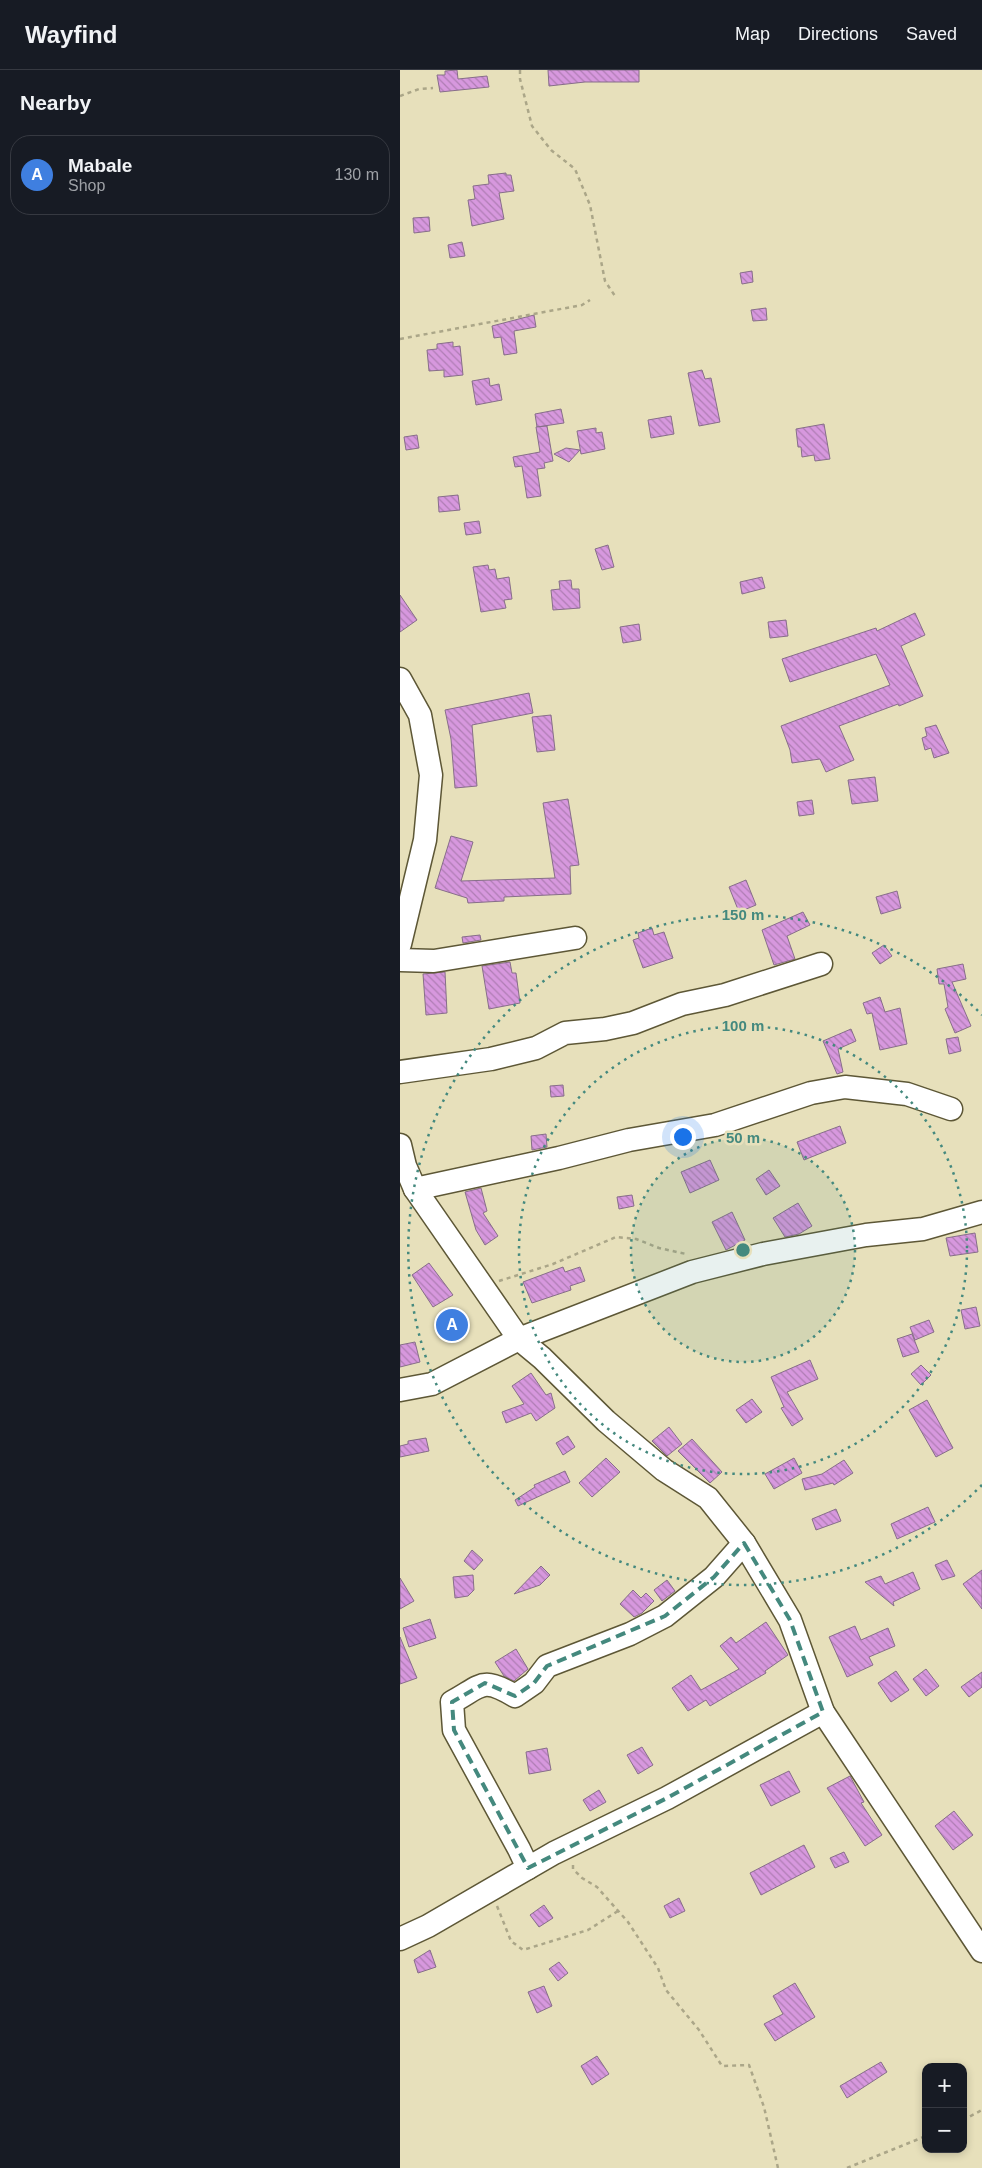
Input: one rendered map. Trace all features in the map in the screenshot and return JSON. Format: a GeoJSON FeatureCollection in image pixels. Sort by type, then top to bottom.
{"type":"FeatureCollection","features":[{"type":"Feature","properties":{"kind":"street"},"geometry":{"type":"LineString","coordinates":[[400,679],[420,715],[431,775],[425,840],[401,934]]}},
{"type":"Feature","properties":{"kind":"street"},"geometry":{"type":"LineString","coordinates":[[400,960],[434,961],[575,938]]}},
{"type":"Feature","properties":{"kind":"street"},"geometry":{"type":"LineString","coordinates":[[400,1072],[491,1059],[536,1048],[565,1034],[633,1023],[682,1004],[725,995],[821,964]]}},
{"type":"Feature","properties":{"kind":"street"},"geometry":{"type":"LineString","coordinates":[[415,1189],[629,1140],[715,1125],[811,1093],[846,1087],[908,1094],[951,1109]]}},
{"type":"Feature","properties":{"kind":"street"},"geometry":{"type":"LineString","coordinates":[[400,1146],[405,1166],[415,1189],[518,1338],[542,1358],[606,1421],[664,1470],[708,1498],[744,1543],[790,1620],[823,1712],[982,1951]]}},
{"type":"Feature","properties":{"kind":"street"},"geometry":{"type":"LineString","coordinates":[[400,1390],[432,1384],[518,1338],[692,1272],[763,1254],[866,1235],[923,1229],[982,1212]]}},
{"type":"Feature","properties":{"kind":"street"},"geometry":{"type":"LineString","coordinates":[[528,1868],[520,1849],[454,1730],[452,1702],[471,1689],[485,1683],[500,1687],[515,1696],[534,1683],[548,1666],[630,1634],[666,1616],[714,1577],[744,1543]]}},
{"type":"Feature","properties":{"kind":"street"},"geometry":{"type":"LineString","coordinates":[[400,1939],[428,1926],[577,1841],[667,1798],[823,1712]]}},
{"type":"Feature","properties":{"kind":"path"},"geometry":{"type":"LineString","coordinates":[[520,70],[520,79],[532,126],[551,150],[575,169],[590,205],[605,281],[615,296]]}},
{"type":"Feature","properties":{"kind":"path"},"geometry":{"type":"LineString","coordinates":[[400,96],[419,89],[433,88]]}},
{"type":"Feature","properties":{"kind":"path"},"geometry":{"type":"LineString","coordinates":[[400,339],[582,304],[590,300]]}},
{"type":"Feature","properties":{"kind":"path"},"geometry":{"type":"LineString","coordinates":[[482,1286],[553,1264],[616,1237],[636,1239],[659,1248],[688,1254]]}},
{"type":"Feature","properties":{"kind":"path"},"geometry":{"type":"LineString","coordinates":[[577,1841],[573,1870],[597,1887],[618,1911],[658,1968],[666,1990],[699,2030],[722,2066],[749,2065],[764,2106],[778,2168]]}},
{"type":"Feature","properties":{"kind":"path"},"geometry":{"type":"LineString","coordinates":[[495,1887],[498,1910],[511,1941],[523,1950],[588,1930],[618,1911]]}},
{"type":"Feature","properties":{"kind":"path"},"geometry":{"type":"LineString","coordinates":[[967,2118],[982,2110]]}},
{"type":"Feature","properties":{"kind":"path"},"geometry":{"type":"LineString","coordinates":[[847,2168],[922,2138]]}},
{"type":"Feature","properties":{"kind":"highlighted area"},"geometry":{"type":"Polygon","coordinates":[[[744,1543],[790,1620],[823,1712],[667,1798],[528,1868],[454,1730],[452,1702],[485,1683],[515,1696],[534,1683],[547,1666],[665,1616],[714,1577],[744,1543]]]}},
{"type":"Feature","properties":{"kind":"building"},"geometry":{"type":"Polygon","coordinates":[[[457,70],[458,79],[487,76],[489,87],[440,92],[437,75],[445,75],[445,71],[457,70]]]}},
{"type":"Feature","properties":{"kind":"building"},"geometry":{"type":"Polygon","coordinates":[[[548,70],[639,70],[639,82],[585,82],[549,86],[548,70]]]}},
{"type":"Feature","properties":{"kind":"building"},"geometry":{"type":"Polygon","coordinates":[[[506,173],[506,175],[511,175],[514,191],[499,193],[504,219],[472,226],[468,200],[475,199],[473,186],[489,184],[488,175],[506,173]]]}},
{"type":"Feature","properties":{"kind":"building"},"geometry":{"type":"Polygon","coordinates":[[[429,217],[430,231],[414,233],[413,218],[429,217]]]}},
{"type":"Feature","properties":{"kind":"building"},"geometry":{"type":"Polygon","coordinates":[[[462,242],[465,256],[450,258],[448,245],[462,242]]]}},
{"type":"Feature","properties":{"kind":"building"},"geometry":{"type":"Polygon","coordinates":[[[752,271],[753,282],[742,284],[740,273],[752,271]]]}},
{"type":"Feature","properties":{"kind":"building"},"geometry":{"type":"Polygon","coordinates":[[[766,308],[767,320],[753,321],[751,310],[766,308]]]}},
{"type":"Feature","properties":{"kind":"building"},"geometry":{"type":"Polygon","coordinates":[[[534,315],[536,327],[514,331],[517,353],[504,355],[501,337],[494,338],[492,326],[534,315]]]}},
{"type":"Feature","properties":{"kind":"building"},"geometry":{"type":"Polygon","coordinates":[[[453,342],[453,347],[460,346],[463,375],[444,377],[444,370],[429,371],[427,350],[437,349],[437,344],[453,342]]]}},
{"type":"Feature","properties":{"kind":"building"},"geometry":{"type":"Polygon","coordinates":[[[702,370],[705,379],[711,378],[720,422],[699,426],[688,373],[702,370]]]}},
{"type":"Feature","properties":{"kind":"building"},"geometry":{"type":"Polygon","coordinates":[[[489,378],[490,386],[499,384],[502,400],[476,405],[472,381],[489,378]]]}},
{"type":"Feature","properties":{"kind":"building"},"geometry":{"type":"Polygon","coordinates":[[[561,409],[564,423],[537,427],[535,414],[561,409]]]}},
{"type":"Feature","properties":{"kind":"building"},"geometry":{"type":"Polygon","coordinates":[[[671,416],[674,434],[651,438],[648,420],[671,416]]]}},
{"type":"Feature","properties":{"kind":"building"},"geometry":{"type":"Polygon","coordinates":[[[824,424],[830,459],[815,461],[814,455],[802,457],[801,447],[798,447],[796,429],[824,424]]]}},
{"type":"Feature","properties":{"kind":"building"},"geometry":{"type":"Polygon","coordinates":[[[547,426],[553,461],[544,463],[545,468],[537,469],[541,496],[527,498],[522,466],[515,467],[513,457],[540,452],[536,427],[547,426]]]}},
{"type":"Feature","properties":{"kind":"building"},"geometry":{"type":"Polygon","coordinates":[[[596,428],[596,433],[602,432],[605,449],[581,454],[577,431],[596,428]]]}},
{"type":"Feature","properties":{"kind":"building"},"geometry":{"type":"Polygon","coordinates":[[[417,435],[419,448],[406,450],[404,437],[417,435]]]}},
{"type":"Feature","properties":{"kind":"building"},"geometry":{"type":"Polygon","coordinates":[[[566,448],[580,450],[569,462],[554,454],[566,448]]]}},
{"type":"Feature","properties":{"kind":"building"},"geometry":{"type":"Polygon","coordinates":[[[458,495],[460,510],[439,512],[438,497],[458,495]]]}},
{"type":"Feature","properties":{"kind":"building"},"geometry":{"type":"Polygon","coordinates":[[[479,521],[481,533],[466,535],[464,523],[479,521]]]}},
{"type":"Feature","properties":{"kind":"building"},"geometry":{"type":"Polygon","coordinates":[[[608,545],[614,567],[602,570],[595,549],[608,545]]]}},
{"type":"Feature","properties":{"kind":"building"},"geometry":{"type":"Polygon","coordinates":[[[488,565],[489,570],[495,569],[497,579],[509,577],[512,599],[504,600],[506,608],[481,612],[473,567],[488,565]]]}},
{"type":"Feature","properties":{"kind":"building"},"geometry":{"type":"Polygon","coordinates":[[[762,577],[765,588],[742,594],[740,582],[762,577]]]}},
{"type":"Feature","properties":{"kind":"building"},"geometry":{"type":"Polygon","coordinates":[[[571,580],[572,589],[579,589],[580,608],[553,610],[551,590],[560,589],[559,581],[571,580]]]}},
{"type":"Feature","properties":{"kind":"building"},"geometry":{"type":"Polygon","coordinates":[[[400,595],[417,620],[400,632],[400,595]]]}},
{"type":"Feature","properties":{"kind":"building"},"geometry":{"type":"Polygon","coordinates":[[[915,613],[925,635],[901,646],[923,696],[839,726],[854,760],[826,772],[820,759],[792,763],[790,750],[781,726],[890,685],[876,654],[790,682],[782,659],[876,628],[877,631],[915,613]]]}},
{"type":"Feature","properties":{"kind":"building"},"geometry":{"type":"Polygon","coordinates":[[[786,620],[788,636],[770,638],[768,622],[786,620]]]}},
{"type":"Feature","properties":{"kind":"building"},"geometry":{"type":"Polygon","coordinates":[[[639,624],[641,640],[623,643],[620,627],[639,624]]]}},
{"type":"Feature","properties":{"kind":"building"},"geometry":{"type":"Polygon","coordinates":[[[529,693],[533,713],[472,725],[477,786],[455,788],[451,739],[445,710],[529,693]]]}},
{"type":"Feature","properties":{"kind":"building"},"geometry":{"type":"Polygon","coordinates":[[[551,715],[555,750],[537,752],[532,717],[551,715]]]}},
{"type":"Feature","properties":{"kind":"building"},"geometry":{"type":"Polygon","coordinates":[[[936,725],[949,753],[934,758],[931,748],[925,750],[922,738],[927,736],[925,728],[936,725]]]}},
{"type":"Feature","properties":{"kind":"building"},"geometry":{"type":"Polygon","coordinates":[[[875,777],[878,801],[852,804],[848,780],[875,777]]]}},
{"type":"Feature","properties":{"kind":"building"},"geometry":{"type":"Polygon","coordinates":[[[568,799],[579,865],[570,866],[571,894],[504,897],[504,901],[468,903],[467,898],[435,888],[451,836],[473,842],[461,881],[555,878],[543,803],[568,799]]]}},
{"type":"Feature","properties":{"kind":"building"},"geometry":{"type":"Polygon","coordinates":[[[812,800],[814,814],[799,816],[797,802],[812,800]]]}},
{"type":"Feature","properties":{"kind":"building"},"geometry":{"type":"Polygon","coordinates":[[[746,880],[756,905],[739,912],[729,887],[746,880]]]}},
{"type":"Feature","properties":{"kind":"building"},"geometry":{"type":"Polygon","coordinates":[[[897,891],[901,908],[881,914],[876,897],[897,891]]]}},
{"type":"Feature","properties":{"kind":"building"},"geometry":{"type":"Polygon","coordinates":[[[803,912],[810,925],[787,936],[795,959],[774,965],[762,930],[803,912]]]}},
{"type":"Feature","properties":{"kind":"building"},"geometry":{"type":"Polygon","coordinates":[[[652,928],[654,935],[664,932],[673,958],[643,968],[633,940],[639,938],[638,933],[652,928]]]}},
{"type":"Feature","properties":{"kind":"building"},"geometry":{"type":"Polygon","coordinates":[[[480,935],[481,940],[463,943],[462,937],[480,935]]]}},
{"type":"Feature","properties":{"kind":"building"},"geometry":{"type":"Polygon","coordinates":[[[884,945],[892,956],[880,964],[872,953],[884,945]]]}},
{"type":"Feature","properties":{"kind":"building"},"geometry":{"type":"Polygon","coordinates":[[[510,962],[512,973],[516,973],[520,1003],[489,1009],[482,966],[510,962]]]}},
{"type":"Feature","properties":{"kind":"building"},"geometry":{"type":"Polygon","coordinates":[[[963,964],[966,979],[952,982],[971,1026],[955,1033],[945,1009],[948,1007],[944,984],[939,984],[937,969],[963,964]]]}},
{"type":"Feature","properties":{"kind":"building"},"geometry":{"type":"Polygon","coordinates":[[[445,972],[447,1013],[426,1015],[423,974],[445,972]]]}},
{"type":"Feature","properties":{"kind":"building"},"geometry":{"type":"Polygon","coordinates":[[[880,997],[885,1012],[900,1008],[907,1044],[880,1050],[872,1013],[867,1014],[863,1003],[880,997]]]}},
{"type":"Feature","properties":{"kind":"building"},"geometry":{"type":"Polygon","coordinates":[[[851,1029],[856,1041],[838,1049],[843,1072],[837,1074],[823,1041],[851,1029]]]}},
{"type":"Feature","properties":{"kind":"building"},"geometry":{"type":"Polygon","coordinates":[[[958,1037],[961,1051],[949,1054],[946,1039],[958,1037]]]}},
{"type":"Feature","properties":{"kind":"building"},"geometry":{"type":"Polygon","coordinates":[[[563,1085],[564,1096],[551,1097],[550,1086],[563,1085]]]}},
{"type":"Feature","properties":{"kind":"building"},"geometry":{"type":"Polygon","coordinates":[[[840,1126],[846,1143],[804,1160],[797,1142],[840,1126]]]}},
{"type":"Feature","properties":{"kind":"building"},"geometry":{"type":"Polygon","coordinates":[[[546,1134],[547,1147],[532,1150],[531,1136],[546,1134]]]}},
{"type":"Feature","properties":{"kind":"building"},"geometry":{"type":"Polygon","coordinates":[[[710,1160],[719,1180],[690,1193],[681,1172],[710,1160]]]}},
{"type":"Feature","properties":{"kind":"building"},"geometry":{"type":"Polygon","coordinates":[[[769,1170],[780,1186],[766,1195],[756,1179],[769,1170]]]}},
{"type":"Feature","properties":{"kind":"building"},"geometry":{"type":"Polygon","coordinates":[[[481,1188],[487,1211],[483,1213],[498,1236],[485,1245],[476,1230],[465,1192],[481,1188]]]}},
{"type":"Feature","properties":{"kind":"building"},"geometry":{"type":"Polygon","coordinates":[[[632,1195],[634,1206],[619,1209],[617,1197],[632,1195]]]}},
{"type":"Feature","properties":{"kind":"building"},"geometry":{"type":"Polygon","coordinates":[[[798,1203],[812,1226],[799,1234],[785,1237],[773,1218],[798,1203]]]}},
{"type":"Feature","properties":{"kind":"building"},"geometry":{"type":"Polygon","coordinates":[[[732,1212],[745,1240],[726,1250],[712,1222],[732,1212]]]}},
{"type":"Feature","properties":{"kind":"building"},"geometry":{"type":"Polygon","coordinates":[[[975,1233],[978,1252],[950,1256],[946,1238],[975,1233]]]}},
{"type":"Feature","properties":{"kind":"building"},"geometry":{"type":"Polygon","coordinates":[[[429,1263],[453,1295],[433,1307],[412,1275],[429,1263]]]}},
{"type":"Feature","properties":{"kind":"building"},"geometry":{"type":"Polygon","coordinates":[[[563,1267],[565,1272],[580,1267],[585,1281],[570,1286],[571,1290],[532,1303],[523,1282],[563,1267]]]}},
{"type":"Feature","properties":{"kind":"building"},"geometry":{"type":"Polygon","coordinates":[[[976,1307],[980,1326],[965,1329],[961,1310],[976,1307]]]}},
{"type":"Feature","properties":{"kind":"building"},"geometry":{"type":"Polygon","coordinates":[[[929,1320],[934,1332],[915,1340],[910,1327],[929,1320]]]}},
{"type":"Feature","properties":{"kind":"building"},"geometry":{"type":"Polygon","coordinates":[[[912,1334],[919,1352],[903,1357],[897,1339],[912,1334]]]}},
{"type":"Feature","properties":{"kind":"building"},"geometry":{"type":"Polygon","coordinates":[[[415,1342],[420,1362],[400,1367],[400,1345],[415,1342]]]}},
{"type":"Feature","properties":{"kind":"building"},"geometry":{"type":"Polygon","coordinates":[[[810,1360],[818,1379],[787,1392],[803,1419],[792,1426],[781,1408],[784,1407],[771,1377],[810,1360]]]}},
{"type":"Feature","properties":{"kind":"building"},"geometry":{"type":"Polygon","coordinates":[[[921,1365],[931,1375],[921,1385],[911,1374],[921,1365]]]}},
{"type":"Feature","properties":{"kind":"building"},"geometry":{"type":"Polygon","coordinates":[[[531,1373],[546,1395],[551,1393],[555,1408],[536,1421],[531,1413],[506,1423],[502,1412],[524,1404],[512,1386],[531,1373]]]}},
{"type":"Feature","properties":{"kind":"building"},"geometry":{"type":"Polygon","coordinates":[[[752,1399],[762,1412],[746,1423],[736,1410],[752,1399]]]}},
{"type":"Feature","properties":{"kind":"building"},"geometry":{"type":"Polygon","coordinates":[[[927,1400],[953,1448],[936,1457],[909,1410],[927,1400]]]}},
{"type":"Feature","properties":{"kind":"building"},"geometry":{"type":"Polygon","coordinates":[[[669,1427],[682,1444],[667,1456],[652,1441],[669,1427]]]}},
{"type":"Feature","properties":{"kind":"building"},"geometry":{"type":"Polygon","coordinates":[[[568,1436],[575,1447],[563,1455],[556,1443],[568,1436]]]}},
{"type":"Feature","properties":{"kind":"building"},"geometry":{"type":"Polygon","coordinates":[[[426,1438],[429,1451],[400,1457],[400,1446],[408,1444],[408,1441],[426,1438]]]}},
{"type":"Feature","properties":{"kind":"building"},"geometry":{"type":"Polygon","coordinates":[[[692,1439],[722,1472],[710,1483],[678,1451],[692,1439]]]}},
{"type":"Feature","properties":{"kind":"building"},"geometry":{"type":"Polygon","coordinates":[[[606,1458],[620,1472],[592,1497],[579,1483],[606,1458]]]}},
{"type":"Feature","properties":{"kind":"building"},"geometry":{"type":"Polygon","coordinates":[[[794,1458],[802,1473],[774,1489],[765,1474],[794,1458]]]}},
{"type":"Feature","properties":{"kind":"building"},"geometry":{"type":"Polygon","coordinates":[[[844,1460],[853,1473],[834,1485],[833,1483],[805,1490],[802,1479],[822,1474],[844,1460]]]}},
{"type":"Feature","properties":{"kind":"building"},"geometry":{"type":"Polygon","coordinates":[[[565,1471],[570,1482],[518,1506],[515,1500],[535,1487],[534,1485],[565,1471]]]}},
{"type":"Feature","properties":{"kind":"building"},"geometry":{"type":"Polygon","coordinates":[[[928,1507],[935,1522],[897,1539],[891,1524],[928,1507]]]}},
{"type":"Feature","properties":{"kind":"building"},"geometry":{"type":"Polygon","coordinates":[[[836,1509],[841,1521],[816,1530],[812,1519],[836,1509]]]}},
{"type":"Feature","properties":{"kind":"building"},"geometry":{"type":"Polygon","coordinates":[[[472,1550],[483,1560],[474,1570],[464,1561],[472,1550]]]}},
{"type":"Feature","properties":{"kind":"building"},"geometry":{"type":"Polygon","coordinates":[[[947,1560],[955,1576],[942,1580],[935,1565],[947,1560]]]}},
{"type":"Feature","properties":{"kind":"building"},"geometry":{"type":"Polygon","coordinates":[[[541,1566],[550,1575],[540,1585],[514,1594],[541,1566]]]}},
{"type":"Feature","properties":{"kind":"building"},"geometry":{"type":"Polygon","coordinates":[[[982,1570],[982,1609],[963,1584],[982,1570]]]}},
{"type":"Feature","properties":{"kind":"building"},"geometry":{"type":"Polygon","coordinates":[[[913,1572],[920,1589],[893,1602],[894,1606],[865,1582],[881,1576],[885,1584],[913,1572]]]}},
{"type":"Feature","properties":{"kind":"building"},"geometry":{"type":"Polygon","coordinates":[[[473,1575],[474,1590],[468,1596],[455,1598],[453,1577],[473,1575]]]}},
{"type":"Feature","properties":{"kind":"building"},"geometry":{"type":"Polygon","coordinates":[[[400,1578],[414,1601],[400,1609],[400,1578]]]}},
{"type":"Feature","properties":{"kind":"building"},"geometry":{"type":"Polygon","coordinates":[[[667,1580],[675,1591],[662,1601],[654,1590],[667,1580]]]}},
{"type":"Feature","properties":{"kind":"building"},"geometry":{"type":"Polygon","coordinates":[[[633,1590],[641,1598],[646,1593],[654,1601],[642,1613],[634,1617],[620,1604],[633,1590]]]}},
{"type":"Feature","properties":{"kind":"building"},"geometry":{"type":"Polygon","coordinates":[[[430,1619],[436,1638],[409,1647],[403,1628],[430,1619]]]}},
{"type":"Feature","properties":{"kind":"building"},"geometry":{"type":"Polygon","coordinates":[[[766,1622],[788,1655],[765,1671],[766,1673],[710,1706],[706,1700],[688,1711],[672,1688],[691,1675],[701,1690],[739,1669],[720,1646],[731,1637],[736,1643],[766,1622]]]}},
{"type":"Feature","properties":{"kind":"building"},"geometry":{"type":"Polygon","coordinates":[[[855,1626],[861,1640],[888,1628],[895,1646],[869,1657],[873,1665],[847,1677],[829,1637],[855,1626]]]}},
{"type":"Feature","properties":{"kind":"building"},"geometry":{"type":"Polygon","coordinates":[[[400,1637],[417,1678],[400,1684],[400,1637]]]}},
{"type":"Feature","properties":{"kind":"building"},"geometry":{"type":"Polygon","coordinates":[[[516,1649],[528,1669],[514,1681],[504,1676],[495,1662],[516,1649]]]}},
{"type":"Feature","properties":{"kind":"building"},"geometry":{"type":"Polygon","coordinates":[[[926,1669],[939,1686],[926,1696],[913,1679],[926,1669]]]}},
{"type":"Feature","properties":{"kind":"building"},"geometry":{"type":"Polygon","coordinates":[[[896,1671],[909,1690],[891,1702],[878,1683],[896,1671]]]}},
{"type":"Feature","properties":{"kind":"building"},"geometry":{"type":"Polygon","coordinates":[[[982,1672],[982,1687],[969,1697],[961,1687],[982,1672]]]}},
{"type":"Feature","properties":{"kind":"building"},"geometry":{"type":"Polygon","coordinates":[[[642,1747],[653,1765],[638,1774],[627,1755],[642,1747]]]}},
{"type":"Feature","properties":{"kind":"building"},"geometry":{"type":"Polygon","coordinates":[[[547,1748],[551,1770],[529,1774],[526,1752],[547,1748]]]}},
{"type":"Feature","properties":{"kind":"building"},"geometry":{"type":"Polygon","coordinates":[[[789,1771],[800,1792],[771,1806],[760,1785],[789,1771]]]}},
{"type":"Feature","properties":{"kind":"building"},"geometry":{"type":"Polygon","coordinates":[[[850,1776],[864,1802],[861,1803],[882,1835],[865,1846],[827,1788],[850,1776]]]}},
{"type":"Feature","properties":{"kind":"building"},"geometry":{"type":"Polygon","coordinates":[[[599,1790],[606,1802],[590,1811],[583,1800],[599,1790]]]}},
{"type":"Feature","properties":{"kind":"building"},"geometry":{"type":"Polygon","coordinates":[[[954,1811],[973,1835],[953,1850],[935,1826],[954,1811]]]}},
{"type":"Feature","properties":{"kind":"building"},"geometry":{"type":"Polygon","coordinates":[[[804,1845],[815,1867],[761,1895],[750,1873],[804,1845]]]}},
{"type":"Feature","properties":{"kind":"building"},"geometry":{"type":"Polygon","coordinates":[[[844,1852],[849,1862],[835,1868],[830,1858],[844,1852]]]}},
{"type":"Feature","properties":{"kind":"building"},"geometry":{"type":"Polygon","coordinates":[[[679,1898],[685,1911],[670,1918],[664,1906],[679,1898]]]}},
{"type":"Feature","properties":{"kind":"building"},"geometry":{"type":"Polygon","coordinates":[[[544,1905],[553,1918],[539,1927],[530,1915],[544,1905]]]}},
{"type":"Feature","properties":{"kind":"building"},"geometry":{"type":"Polygon","coordinates":[[[430,1950],[436,1967],[418,1973],[414,1960],[430,1950]]]}},
{"type":"Feature","properties":{"kind":"building"},"geometry":{"type":"Polygon","coordinates":[[[559,1962],[568,1973],[558,1981],[549,1969],[559,1962]]]}},
{"type":"Feature","properties":{"kind":"building"},"geometry":{"type":"Polygon","coordinates":[[[795,1983],[815,2017],[775,2041],[764,2024],[783,2014],[773,1996],[795,1983]]]}},
{"type":"Feature","properties":{"kind":"building"},"geometry":{"type":"Polygon","coordinates":[[[544,1986],[552,2006],[537,2013],[528,1992],[544,1986]]]}},
{"type":"Feature","properties":{"kind":"building"},"geometry":{"type":"Polygon","coordinates":[[[597,2056],[609,2074],[592,2085],[581,2066],[597,2056]]]}},
{"type":"Feature","properties":{"kind":"building"},"geometry":{"type":"Polygon","coordinates":[[[881,2062],[887,2072],[847,2098],[840,2086],[881,2062]]]}},
{"type":"Feature","properties":{"kind":"place","name":"Mabale"},"geometry":{"type":"Point","coordinates":[452,1325]}}]}
